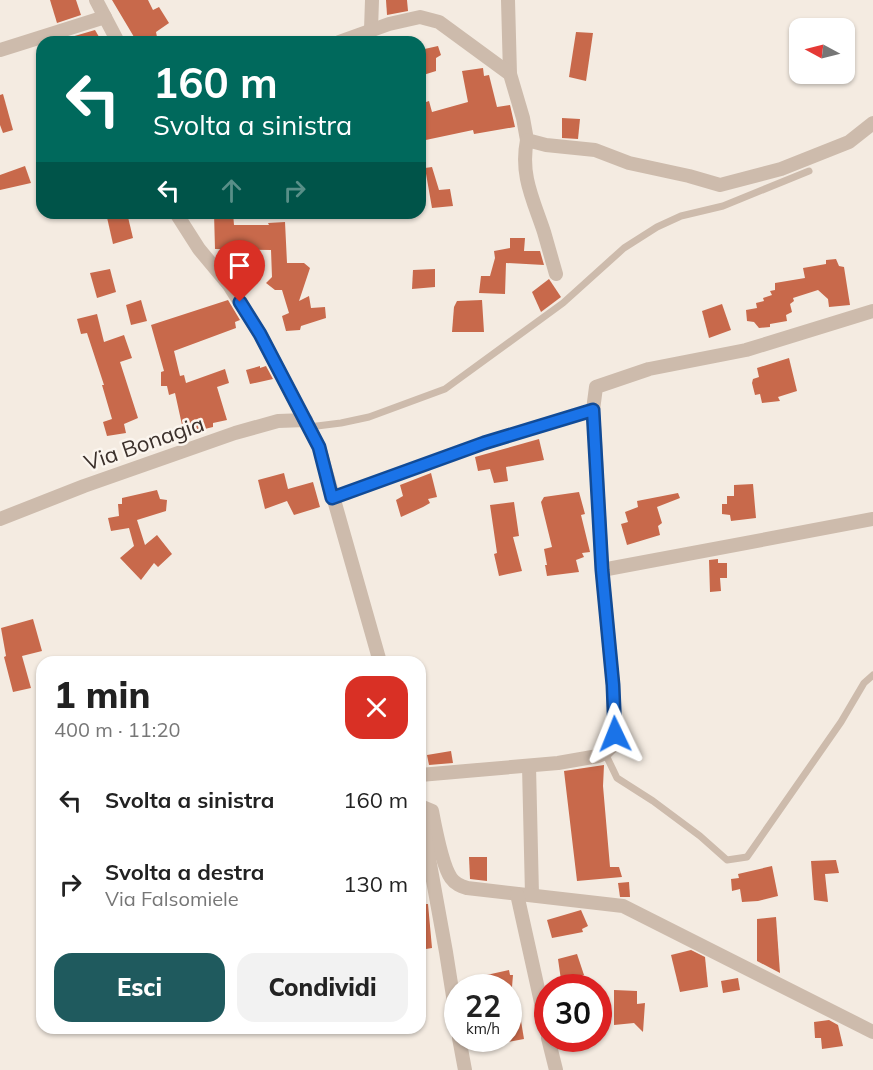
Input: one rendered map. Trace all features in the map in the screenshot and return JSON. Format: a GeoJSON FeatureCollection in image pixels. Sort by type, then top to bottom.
{"type":"FeatureCollection","features":[{"type":"Feature","properties":{"kind":"street"},"geometry":{"type":"LineString","coordinates":[[96,0],[115,36]]}},
{"type":"Feature","properties":{"kind":"street"},"geometry":{"type":"LineString","coordinates":[[371,30],[372,0]]}},
{"type":"Feature","properties":{"kind":"street"},"geometry":{"type":"LineString","coordinates":[[508,0],[510,74],[527,140],[523,157],[529,194],[556,274]]}},
{"type":"Feature","properties":{"kind":"street"},"geometry":{"type":"LineString","coordinates":[[46,36],[105,17]]}},
{"type":"Feature","properties":{"kind":"street"},"geometry":{"type":"LineString","coordinates":[[355,36],[388,24],[420,17],[440,22],[510,74]]}},
{"type":"Feature","properties":{"kind":"street"},"geometry":{"type":"LineString","coordinates":[[0,51],[36,39]]}},
{"type":"Feature","properties":{"kind":"street"},"geometry":{"type":"LineString","coordinates":[[527,140],[546,145],[595,150],[629,163],[720,185],[781,169],[849,142],[873,123]]}},
{"type":"Feature","properties":{"kind":"street"},"geometry":{"type":"LineString","coordinates":[[180,219],[199,249],[229,285],[260,334],[319,447],[378,656]]}},
{"type":"Feature","properties":{"kind":"street"},"geometry":{"type":"LineString","coordinates":[[426,775],[529,766],[598,756],[611,747],[615,734],[613,685],[602,570],[593,410],[596,387],[649,369],[746,350],[873,311]]}},
{"type":"Feature","properties":{"kind":"street","name":"Via Bonagia"},"geometry":{"type":"LineString","coordinates":[[0,519],[84,486],[235,433],[278,421],[307,424]]}},
{"type":"Feature","properties":{"kind":"street"},"geometry":{"type":"LineString","coordinates":[[602,570],[873,519]]}},
{"type":"Feature","properties":{"kind":"street"},"geometry":{"type":"LineString","coordinates":[[529,766],[532,895]]}},
{"type":"Feature","properties":{"kind":"street"},"geometry":{"type":"LineString","coordinates":[[426,809],[432,811],[438,843],[450,878],[458,885],[467,888],[622,906],[873,1032]]}},
{"type":"Feature","properties":{"kind":"street"},"geometry":{"type":"LineString","coordinates":[[426,840],[450,974]]}},
{"type":"Feature","properties":{"kind":"street"},"geometry":{"type":"LineString","coordinates":[[517,894],[534,974]]}},
{"type":"Feature","properties":{"kind":"street"},"geometry":{"type":"LineString","coordinates":[[462,1052],[465,1070]]}},
{"type":"Feature","properties":{"kind":"street"},"geometry":{"type":"LineString","coordinates":[[552,1052],[556,1070]]}},
{"type":"Feature","properties":{"kind":"lane"},"geometry":{"type":"LineString","coordinates":[[307,424],[341,423],[369,417],[445,388],[563,303],[624,248],[657,226],[681,216],[723,206],[809,171]]}},
{"type":"Feature","properties":{"kind":"lane"},"geometry":{"type":"LineString","coordinates":[[332,498],[484,443],[593,410]]}},
{"type":"Feature","properties":{"kind":"lane"},"geometry":{"type":"LineString","coordinates":[[605,753],[617,778],[663,808],[727,860],[747,857],[841,722],[864,683],[873,675]]}},
{"type":"Feature","properties":{"kind":"building"},"geometry":{"type":"Polygon","coordinates":[[[50,0],[76,0],[81,15],[57,23],[50,0]]]}},
{"type":"Feature","properties":{"kind":"building"},"geometry":{"type":"Polygon","coordinates":[[[112,0],[148,0],[153,10],[159,7],[169,23],[156,32],[157,36],[133,36],[112,0]]]}},
{"type":"Feature","properties":{"kind":"building"},"geometry":{"type":"Polygon","coordinates":[[[386,0],[407,0],[408,11],[387,15],[386,0]]]}},
{"type":"Feature","properties":{"kind":"building"},"geometry":{"type":"Polygon","coordinates":[[[95,30],[98,36],[75,36],[95,30]]]}},
{"type":"Feature","properties":{"kind":"building"},"geometry":{"type":"Polygon","coordinates":[[[576,32],[593,33],[586,81],[569,77],[576,32]]]}},
{"type":"Feature","properties":{"kind":"building"},"geometry":{"type":"Polygon","coordinates":[[[438,46],[441,55],[436,58],[436,71],[426,74],[426,49],[438,46]]]}},
{"type":"Feature","properties":{"kind":"building"},"geometry":{"type":"Polygon","coordinates":[[[483,68],[484,76],[489,75],[497,107],[510,105],[515,127],[474,134],[473,130],[426,140],[426,102],[429,101],[432,112],[468,102],[462,71],[483,68]]]}},
{"type":"Feature","properties":{"kind":"building"},"geometry":{"type":"Polygon","coordinates":[[[3,94],[13,130],[3,133],[0,125],[0,95],[3,94]]]}},
{"type":"Feature","properties":{"kind":"building"},"geometry":{"type":"Polygon","coordinates":[[[562,118],[580,119],[578,139],[562,138],[562,118]]]}},
{"type":"Feature","properties":{"kind":"building"},"geometry":{"type":"Polygon","coordinates":[[[25,166],[31,183],[0,190],[0,175],[25,166]]]}},
{"type":"Feature","properties":{"kind":"building"},"geometry":{"type":"Polygon","coordinates":[[[432,167],[439,190],[450,189],[453,206],[432,208],[426,168],[432,167]]]}},
{"type":"Feature","properties":{"kind":"building"},"geometry":{"type":"Polygon","coordinates":[[[107,219],[128,219],[133,238],[113,244],[107,219]]]}},
{"type":"Feature","properties":{"kind":"building"},"geometry":{"type":"Polygon","coordinates":[[[214,219],[234,219],[234,225],[269,225],[268,223],[285,222],[287,263],[304,263],[310,268],[299,301],[309,296],[311,308],[325,307],[326,318],[301,326],[300,330],[286,331],[282,316],[289,313],[282,290],[275,290],[266,283],[272,277],[271,250],[215,249],[214,219]]]}},
{"type":"Feature","properties":{"kind":"building"},"geometry":{"type":"Polygon","coordinates":[[[510,238],[525,238],[524,251],[540,251],[544,265],[506,263],[505,294],[479,293],[481,276],[490,276],[495,258],[494,251],[510,248],[510,238]]]}},
{"type":"Feature","properties":{"kind":"building"},"geometry":{"type":"Polygon","coordinates":[[[836,259],[839,266],[844,267],[850,305],[829,307],[828,299],[818,290],[793,298],[794,301],[790,304],[792,312],[786,315],[787,321],[759,328],[754,322],[747,321],[746,310],[757,308],[756,303],[772,295],[770,291],[775,290],[775,283],[805,278],[803,268],[826,264],[826,260],[836,259]]]}},
{"type":"Feature","properties":{"kind":"building"},"geometry":{"type":"Polygon","coordinates":[[[110,269],[116,292],[97,298],[90,273],[110,269]]]}},
{"type":"Feature","properties":{"kind":"building"},"geometry":{"type":"Polygon","coordinates":[[[435,269],[435,287],[412,289],[413,270],[435,269]]]}},
{"type":"Feature","properties":{"kind":"building"},"geometry":{"type":"Polygon","coordinates":[[[549,279],[561,297],[541,312],[532,292],[549,279]]]}},
{"type":"Feature","properties":{"kind":"building"},"geometry":{"type":"Polygon","coordinates":[[[141,300],[147,321],[131,325],[126,305],[141,300]]]}},
{"type":"Feature","properties":{"kind":"building"},"geometry":{"type":"Polygon","coordinates":[[[228,300],[240,320],[235,322],[236,328],[174,351],[180,376],[184,375],[186,383],[225,369],[229,383],[217,387],[227,420],[213,423],[213,427],[184,434],[175,393],[169,395],[167,386],[161,386],[161,372],[164,371],[151,325],[228,300]]]}},
{"type":"Feature","properties":{"kind":"building"},"geometry":{"type":"Polygon","coordinates":[[[482,300],[484,332],[452,332],[454,307],[457,301],[482,300]]]}},
{"type":"Feature","properties":{"kind":"building"},"geometry":{"type":"Polygon","coordinates":[[[722,304],[731,330],[709,338],[702,311],[722,304]]]}},
{"type":"Feature","properties":{"kind":"building"},"geometry":{"type":"Polygon","coordinates":[[[97,314],[104,342],[124,335],[132,358],[120,362],[138,418],[124,424],[126,433],[107,436],[103,422],[112,419],[102,385],[104,385],[87,333],[81,334],[77,319],[97,314]]]}},
{"type":"Feature","properties":{"kind":"building"},"geometry":{"type":"Polygon","coordinates":[[[789,358],[797,391],[778,397],[780,401],[762,403],[760,394],[755,395],[752,383],[753,379],[759,377],[757,368],[789,358]]]}},
{"type":"Feature","properties":{"kind":"building"},"geometry":{"type":"Polygon","coordinates":[[[260,366],[260,368],[266,366],[273,379],[250,384],[246,370],[260,366]]]}},
{"type":"Feature","properties":{"kind":"building"},"geometry":{"type":"Polygon","coordinates":[[[539,439],[544,460],[506,467],[508,481],[494,483],[490,469],[478,471],[475,457],[539,439]]]}},
{"type":"Feature","properties":{"kind":"building"},"geometry":{"type":"Polygon","coordinates":[[[284,473],[288,489],[313,482],[320,507],[294,515],[287,501],[265,509],[258,480],[284,473]]]}},
{"type":"Feature","properties":{"kind":"building"},"geometry":{"type":"Polygon","coordinates":[[[431,473],[437,497],[428,499],[430,503],[401,517],[396,500],[403,496],[400,485],[431,473]]]}},
{"type":"Feature","properties":{"kind":"building"},"geometry":{"type":"Polygon","coordinates":[[[753,484],[756,518],[731,521],[730,515],[722,514],[722,504],[727,504],[727,496],[734,496],[734,485],[753,484]]]}},
{"type":"Feature","properties":{"kind":"building"},"geometry":{"type":"Polygon","coordinates":[[[157,490],[160,499],[167,500],[166,511],[137,520],[145,545],[157,535],[172,554],[158,567],[154,563],[141,580],[120,558],[134,546],[129,528],[111,531],[108,518],[119,516],[118,504],[122,504],[122,498],[157,490]]]}},
{"type":"Feature","properties":{"kind":"building"},"geometry":{"type":"Polygon","coordinates":[[[579,492],[585,514],[581,515],[590,552],[582,553],[584,557],[576,560],[579,572],[547,576],[544,549],[552,547],[541,502],[544,497],[579,492]]]}},
{"type":"Feature","properties":{"kind":"building"},"geometry":{"type":"Polygon","coordinates":[[[678,493],[680,498],[657,507],[662,523],[658,526],[660,535],[627,545],[621,524],[628,522],[625,512],[638,507],[637,501],[678,493]]]}},
{"type":"Feature","properties":{"kind":"building"},"geometry":{"type":"Polygon","coordinates":[[[514,502],[519,536],[513,537],[522,571],[499,576],[494,554],[497,553],[490,505],[514,502]]]}},
{"type":"Feature","properties":{"kind":"building"},"geometry":{"type":"Polygon","coordinates":[[[718,559],[718,563],[727,563],[727,578],[720,578],[721,591],[710,592],[709,560],[718,559]]]}},
{"type":"Feature","properties":{"kind":"building"},"geometry":{"type":"Polygon","coordinates":[[[33,619],[42,651],[22,656],[31,688],[13,692],[4,657],[6,656],[1,628],[33,619]]]}},
{"type":"Feature","properties":{"kind":"building"},"geometry":{"type":"Polygon","coordinates":[[[451,751],[453,763],[429,765],[427,755],[451,751]]]}},
{"type":"Feature","properties":{"kind":"building"},"geometry":{"type":"Polygon","coordinates":[[[604,765],[603,786],[610,867],[619,867],[622,877],[577,881],[564,771],[604,765]]]}},
{"type":"Feature","properties":{"kind":"building"},"geometry":{"type":"Polygon","coordinates":[[[469,857],[487,857],[487,881],[470,879],[469,857]]]}},
{"type":"Feature","properties":{"kind":"building"},"geometry":{"type":"Polygon","coordinates":[[[836,860],[839,873],[825,874],[828,902],[814,900],[811,861],[836,860]]]}},
{"type":"Feature","properties":{"kind":"building"},"geometry":{"type":"Polygon","coordinates":[[[772,866],[778,896],[742,902],[740,889],[732,891],[731,879],[739,878],[738,874],[772,866]]]}},
{"type":"Feature","properties":{"kind":"building"},"geometry":{"type":"Polygon","coordinates":[[[629,882],[630,897],[620,897],[618,883],[629,882]]]}},
{"type":"Feature","properties":{"kind":"building"},"geometry":{"type":"Polygon","coordinates":[[[426,904],[428,904],[432,948],[426,949],[426,904]]]}},
{"type":"Feature","properties":{"kind":"building"},"geometry":{"type":"Polygon","coordinates":[[[581,910],[588,926],[582,929],[583,932],[552,938],[547,920],[581,910]]]}},
{"type":"Feature","properties":{"kind":"building"},"geometry":{"type":"Polygon","coordinates":[[[776,917],[780,973],[757,961],[757,919],[776,917]]]}},
{"type":"Feature","properties":{"kind":"building"},"geometry":{"type":"Polygon","coordinates":[[[691,950],[705,957],[708,987],[680,992],[671,955],[691,950]]]}},
{"type":"Feature","properties":{"kind":"building"},"geometry":{"type":"Polygon","coordinates":[[[577,954],[584,974],[560,974],[558,959],[577,954]]]}},
{"type":"Feature","properties":{"kind":"building"},"geometry":{"type":"Polygon","coordinates":[[[509,970],[510,974],[491,974],[509,970]]]}},
{"type":"Feature","properties":{"kind":"building"},"geometry":{"type":"Polygon","coordinates":[[[738,978],[740,990],[723,993],[721,981],[738,978]]]}},
{"type":"Feature","properties":{"kind":"building"},"geometry":{"type":"Polygon","coordinates":[[[614,990],[637,991],[637,1004],[645,1003],[643,1032],[634,1023],[614,1025],[614,990]]]}},
{"type":"Feature","properties":{"kind":"building"},"geometry":{"type":"Polygon","coordinates":[[[829,1020],[838,1025],[843,1046],[822,1049],[821,1038],[815,1038],[814,1022],[829,1020]]]}},
{"type":"Feature","properties":{"kind":"route"},"geometry":{"type":"LineString","coordinates":[[240,302],[260,334],[319,447],[332,498],[484,443],[593,410],[602,570],[613,685],[615,734]]}}]}
